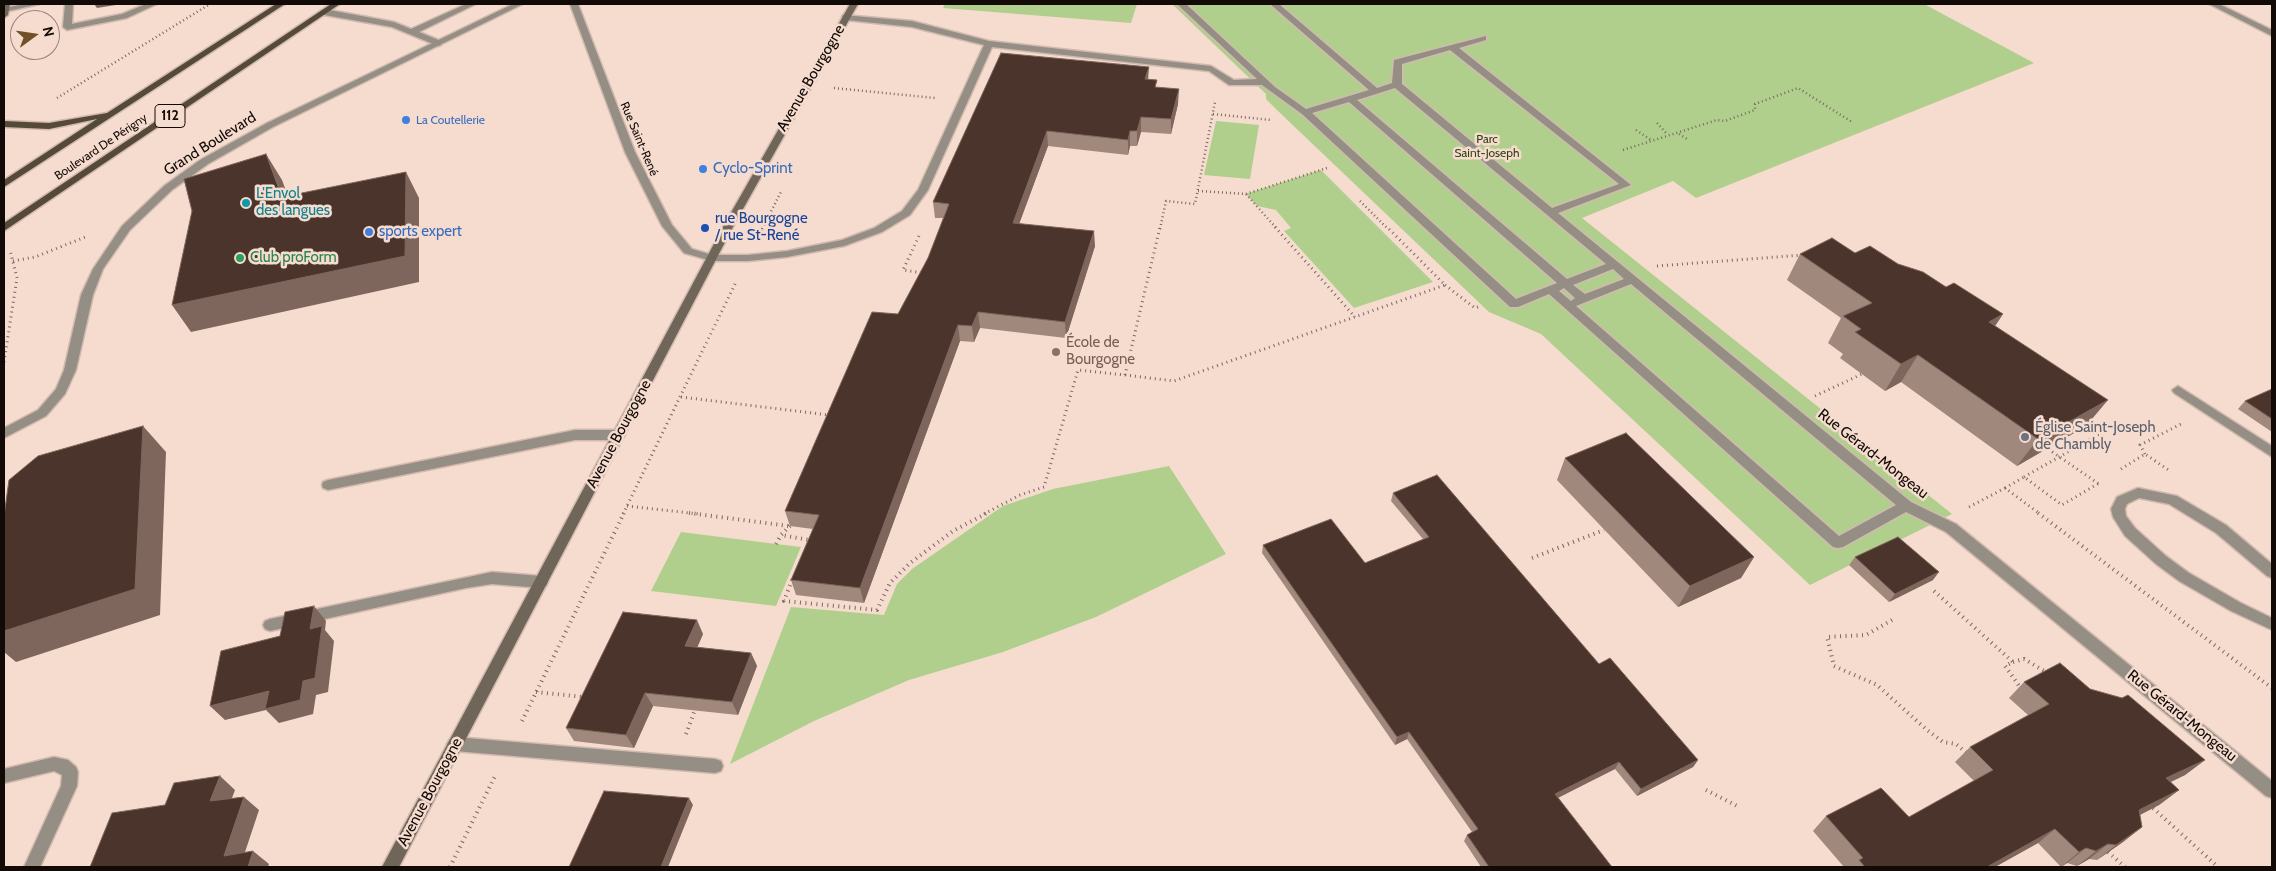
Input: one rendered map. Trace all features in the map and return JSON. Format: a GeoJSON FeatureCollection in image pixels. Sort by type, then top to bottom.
{"type":"FeatureCollection","features":[{"type":"Feature","properties":{"kind":"main road","name":"Boulevard De Périgny"},"geometry":{"type":"LineString","coordinates":[[4,184],[281,4]]}},
{"type":"Feature","properties":{"kind":"main road","name":"Boulevard De Périgny"},"geometry":{"type":"LineString","coordinates":[[4,228],[336,4]]}},
{"type":"Feature","properties":{"kind":"main road"},"geometry":{"type":"LineString","coordinates":[[4,124],[49,126],[114,112]]}},
{"type":"Feature","properties":{"kind":"street"},"geometry":{"type":"LineString","coordinates":[[5,9],[36,4]]}},
{"type":"Feature","properties":{"kind":"street"},"geometry":{"type":"LineString","coordinates":[[69,4],[67,27],[124,16],[153,4]]}},
{"type":"Feature","properties":{"kind":"street"},"geometry":{"type":"LineString","coordinates":[[412,32],[472,4]]}},
{"type":"Feature","properties":{"kind":"street","name":"Grand Boulevard"},"geometry":{"type":"LineString","coordinates":[[4,434],[42,413],[61,391],[70,370],[81,317],[98,269],[126,228],[153,200],[188,173],[242,140],[519,4]]}},
{"type":"Feature","properties":{"kind":"street","name":"Rue Saint-René"},"geometry":{"type":"LineString","coordinates":[[574,4],[630,152],[667,226],[677,241],[691,253],[712,258],[748,258],[788,254],[844,242],[878,230],[906,213],[923,190],[989,44]]}},
{"type":"Feature","properties":{"kind":"street","name":"Avenue Bourgogne"},"geometry":{"type":"LineString","coordinates":[[390,867],[712,258],[854,4]]}},
{"type":"Feature","properties":{"kind":"street"},"geometry":{"type":"LineString","coordinates":[[1181,4],[1265,82],[1305,112],[1514,304],[1613,265]]}},
{"type":"Feature","properties":{"kind":"street"},"geometry":{"type":"LineString","coordinates":[[1274,4],[1375,91]]}},
{"type":"Feature","properties":{"kind":"street"},"geometry":{"type":"LineString","coordinates":[[2213,4],[2272,32]]}},
{"type":"Feature","properties":{"kind":"street"},"geometry":{"type":"LineString","coordinates":[[324,12],[386,23],[438,43]]}},
{"type":"Feature","properties":{"kind":"street"},"geometry":{"type":"LineString","coordinates":[[846,17],[912,24],[989,44],[1212,69],[1232,83],[1265,82]]}},
{"type":"Feature","properties":{"kind":"street"},"geometry":{"type":"LineString","coordinates":[[1305,112],[1396,86],[1397,62],[1483,38]]}},
{"type":"Feature","properties":{"kind":"street"},"geometry":{"type":"LineString","coordinates":[[1452,47],[1626,185],[1550,212]]}},
{"type":"Feature","properties":{"kind":"street","name":"Rue Gérard-Mongeau"},"geometry":{"type":"LineString","coordinates":[[1396,86],[1906,506],[1951,528],[2272,791]]}},
{"type":"Feature","properties":{"kind":"street"},"geometry":{"type":"LineString","coordinates":[[1351,99],[1583,299]]}},
{"type":"Feature","properties":{"kind":"street"},"geometry":{"type":"LineString","coordinates":[[1567,305],[1631,280]]}},
{"type":"Feature","properties":{"kind":"street"},"geometry":{"type":"LineString","coordinates":[[1550,290],[1838,543],[1906,506]]}},
{"type":"Feature","properties":{"kind":"street"},"geometry":{"type":"LineString","coordinates":[[2178,390],[2272,452]]}},
{"type":"Feature","properties":{"kind":"street"},"geometry":{"type":"LineString","coordinates":[[328,485],[575,435],[619,434]]}},
{"type":"Feature","properties":{"kind":"street"},"geometry":{"type":"LineString","coordinates":[[2272,572],[2221,529],[2172,500],[2138,493],[2122,501],[2118,509],[2120,517],[2130,532],[2161,560],[2184,577],[2236,607],[2272,624]]}},
{"type":"Feature","properties":{"kind":"street"},"geometry":{"type":"LineString","coordinates":[[270,625],[466,582],[492,578],[541,582]]}},
{"type":"Feature","properties":{"kind":"street"},"geometry":{"type":"LineString","coordinates":[[455,744],[715,766]]}},
{"type":"Feature","properties":{"kind":"street"},"geometry":{"type":"LineString","coordinates":[[4,776],[54,764],[62,765],[70,772],[69,786],[32,867]]}},
{"type":"Feature","properties":{"kind":"path"},"geometry":{"type":"LineString","coordinates":[[53,100],[210,4]]}},
{"type":"Feature","properties":{"kind":"path"},"geometry":{"type":"LineString","coordinates":[[832,88],[943,99]]}},
{"type":"Feature","properties":{"kind":"path"},"geometry":{"type":"LineString","coordinates":[[1628,148],[1667,134],[1679,134],[1717,120],[1725,121],[1755,110],[1755,104],[1798,88],[1852,122]]}},
{"type":"Feature","properties":{"kind":"path"},"geometry":{"type":"LineString","coordinates":[[1125,375],[1166,201],[1195,204],[1216,100]]}},
{"type":"Feature","properties":{"kind":"path"},"geometry":{"type":"LineString","coordinates":[[1213,114],[1276,121]]}},
{"type":"Feature","properties":{"kind":"path"},"geometry":{"type":"LineString","coordinates":[[1657,123],[1667,134]]}},
{"type":"Feature","properties":{"kind":"path"},"geometry":{"type":"LineString","coordinates":[[1636,130],[1651,140]]}},
{"type":"Feature","properties":{"kind":"path"},"geometry":{"type":"LineString","coordinates":[[1679,134],[1687,139]]}},
{"type":"Feature","properties":{"kind":"path"},"geometry":{"type":"LineString","coordinates":[[1320,162],[1334,175]]}},
{"type":"Feature","properties":{"kind":"path"},"geometry":{"type":"LineString","coordinates":[[1198,191],[1246,194],[1327,168]]}},
{"type":"Feature","properties":{"kind":"path"},"geometry":{"type":"LineString","coordinates":[[1246,194],[1355,317]]}},
{"type":"Feature","properties":{"kind":"path"},"geometry":{"type":"LineString","coordinates":[[795,574],[784,601],[877,610],[890,583],[910,563],[965,527],[1020,495],[1044,487],[1078,370],[1174,381],[1445,285],[1355,196]]}},
{"type":"Feature","properties":{"kind":"path"},"geometry":{"type":"LineString","coordinates":[[922,230],[902,270],[931,274]]}},
{"type":"Feature","properties":{"kind":"path"},"geometry":{"type":"LineString","coordinates":[[4,362],[16,292],[17,278],[13,261],[35,257],[90,235]]}},
{"type":"Feature","properties":{"kind":"path"},"geometry":{"type":"LineString","coordinates":[[1649,266],[1810,256]]}},
{"type":"Feature","properties":{"kind":"path"},"geometry":{"type":"LineString","coordinates":[[520,724],[735,284]]}},
{"type":"Feature","properties":{"kind":"path"},"geometry":{"type":"LineString","coordinates":[[1813,397],[1862,374]]}},
{"type":"Feature","properties":{"kind":"path"},"geometry":{"type":"LineString","coordinates":[[681,397],[837,416]]}},
{"type":"Feature","properties":{"kind":"path"},"geometry":{"type":"LineString","coordinates":[[2145,454],[2140,445],[2178,426]]}},
{"type":"Feature","properties":{"kind":"path"},"geometry":{"type":"LineString","coordinates":[[2024,477],[2108,429]]}},
{"type":"Feature","properties":{"kind":"path"},"geometry":{"type":"LineString","coordinates":[[2048,449],[2098,484]]}},
{"type":"Feature","properties":{"kind":"path"},"geometry":{"type":"LineString","coordinates":[[1965,508],[2005,488],[2272,688]]}},
{"type":"Feature","properties":{"kind":"path"},"geometry":{"type":"LineString","coordinates":[[627,506],[790,526],[781,535],[776,544]]}},
{"type":"Feature","properties":{"kind":"path"},"geometry":{"type":"LineString","coordinates":[[1532,558],[1604,530]]}},
{"type":"Feature","properties":{"kind":"path"},"geometry":{"type":"LineString","coordinates":[[781,535],[810,539],[806,548]]}},
{"type":"Feature","properties":{"kind":"path"},"geometry":{"type":"LineString","coordinates":[[1934,591],[2013,662]]}},
{"type":"Feature","properties":{"kind":"path"},"geometry":{"type":"LineString","coordinates":[[1892,620],[1866,635],[1827,637],[1834,666],[1876,685],[1927,730],[1944,742],[1956,744],[1969,754]]}},
{"type":"Feature","properties":{"kind":"path"},"geometry":{"type":"LineString","coordinates":[[2023,691],[2005,666],[2024,659],[2043,672],[2054,674]]}},
{"type":"Feature","properties":{"kind":"path"},"geometry":{"type":"LineString","coordinates":[[536,692],[595,698]]}},
{"type":"Feature","properties":{"kind":"path"},"geometry":{"type":"LineString","coordinates":[[695,712],[700,698]]}},
{"type":"Feature","properties":{"kind":"path"},"geometry":{"type":"LineString","coordinates":[[450,867],[496,774]]}},
{"type":"Feature","properties":{"kind":"path"},"geometry":{"type":"LineString","coordinates":[[1706,790],[1737,806]]}},
{"type":"Feature","properties":{"kind":"path"},"geometry":{"type":"LineString","coordinates":[[2153,808],[2218,867]]}},
{"type":"Feature","properties":{"kind":"path"},"geometry":{"type":"LineString","coordinates":[[2108,852],[2125,867]]}},
{"type":"Feature","properties":{"kind":"green space"},"geometry":{"type":"Polygon","coordinates":[[[945,4],[1137,4],[1131,23],[943,8],[945,4]]]}},
{"type":"Feature","properties":{"kind":"green space","name":"Parc Saint-Joseph"},"geometry":{"type":"Polygon","coordinates":[[[1172,4],[1924,4],[2034,63],[1696,198],[1673,181],[1582,218],[1952,514],[1810,585],[1541,334],[1489,312],[1278,111],[1266,99],[1266,94],[1172,4]]]}},
{"type":"Feature","properties":{"kind":"green space"},"geometry":{"type":"Polygon","coordinates":[[[1216,121],[1259,125],[1250,179],[1204,175],[1216,121]]]}},
{"type":"Feature","properties":{"kind":"green space"},"geometry":{"type":"Polygon","coordinates":[[[1321,170],[1433,282],[1354,308],[1284,231],[1291,228],[1276,210],[1257,206],[1246,194],[1321,170]]]}},
{"type":"Feature","properties":{"kind":"green space"},"geometry":{"type":"Polygon","coordinates":[[[1169,466],[1226,554],[1096,617],[1003,652],[909,680],[814,721],[730,764],[791,607],[884,615],[897,584],[912,569],[1003,506],[1053,489],[1169,466]]]}},
{"type":"Feature","properties":{"kind":"green space"},"geometry":{"type":"Polygon","coordinates":[[[681,532],[801,547],[776,606],[651,591],[681,532]]]}},
{"type":"Feature","properties":{"kind":"building"},"geometry":{"type":"Polygon","coordinates":[[[1001,53],[1149,67],[1145,79],[1157,80],[1155,87],[1179,89],[1171,119],[1141,117],[1137,131],[1130,131],[1128,140],[1047,131],[1013,223],[1094,231],[1065,322],[978,312],[972,326],[958,325],[860,588],[791,580],[819,515],[785,511],[872,312],[898,314],[928,258],[949,204],[933,202],[1001,53]]]}},
{"type":"Feature","properties":{"kind":"building"},"geometry":{"type":"Polygon","coordinates":[[[266,154],[282,197],[406,172],[405,256],[172,305],[192,211],[184,179],[266,154]]]}},
{"type":"Feature","properties":{"kind":"building"},"geometry":{"type":"Polygon","coordinates":[[[1832,238],[1855,253],[1870,246],[1898,264],[1923,272],[1946,287],[1954,283],[2003,314],[1989,322],[2108,400],[2038,439],[1918,355],[1901,364],[1855,332],[1861,329],[1843,316],[1872,303],[1800,254],[1832,238]]]}},
{"type":"Feature","properties":{"kind":"building"},"geometry":{"type":"Polygon","coordinates":[[[2272,389],[2272,419],[2245,401],[2272,389]]]}},
{"type":"Feature","properties":{"kind":"building"},"geometry":{"type":"Polygon","coordinates":[[[143,426],[135,589],[4,631],[4,516],[9,480],[38,456],[143,426]]]}},
{"type":"Feature","properties":{"kind":"building"},"geometry":{"type":"Polygon","coordinates":[[[1626,433],[1754,557],[1690,586],[1565,458],[1626,433]]]}},
{"type":"Feature","properties":{"kind":"building"},"geometry":{"type":"Polygon","coordinates":[[[1437,475],[1599,664],[1610,658],[1698,760],[1641,789],[1619,762],[1555,794],[1612,867],[1489,867],[1467,835],[1478,829],[1409,732],[1397,737],[1263,545],[1331,519],[1365,563],[1429,537],[1393,493],[1437,475]]]}},
{"type":"Feature","properties":{"kind":"building"},"geometry":{"type":"Polygon","coordinates":[[[1898,537],[1939,572],[1895,594],[1855,557],[1898,537]]]}},
{"type":"Feature","properties":{"kind":"building"},"geometry":{"type":"Polygon","coordinates":[[[314,606],[310,629],[322,626],[315,678],[303,681],[300,700],[265,709],[269,691],[210,706],[221,651],[280,636],[285,612],[314,606]]]}},
{"type":"Feature","properties":{"kind":"building"},"geometry":{"type":"Polygon","coordinates":[[[623,612],[697,620],[685,646],[751,653],[732,702],[645,693],[626,735],[566,728],[623,612]]]}},
{"type":"Feature","properties":{"kind":"building"},"geometry":{"type":"Polygon","coordinates":[[[2060,663],[2090,689],[2122,698],[2128,695],[2205,760],[2166,778],[2179,790],[2139,810],[2142,827],[2116,845],[2108,844],[2096,851],[2086,848],[2079,852],[2055,829],[1987,867],[1865,867],[1859,860],[1863,858],[1826,816],[1881,788],[1909,817],[1993,770],[1970,747],[2049,704],[2024,682],[2060,663]]]}},
{"type":"Feature","properties":{"kind":"building"},"geometry":{"type":"Polygon","coordinates":[[[220,776],[210,801],[244,797],[224,856],[253,851],[248,867],[90,867],[112,813],[165,805],[174,783],[220,776]]]}},
{"type":"Feature","properties":{"kind":"building"},"geometry":{"type":"Polygon","coordinates":[[[604,791],[689,798],[661,867],[569,867],[604,791]]]}},
{"type":"Feature","properties":{"kind":"place","name":"La Coutellerie"},"geometry":{"type":"Point","coordinates":[406,120]}},
{"type":"Feature","properties":{"kind":"place","name":"Cyclo-Sprint"},"geometry":{"type":"Point","coordinates":[703,169]}},
{"type":"Feature","properties":{"kind":"place","name":"L'Envol des langues"},"geometry":{"type":"Point","coordinates":[246,203]}},
{"type":"Feature","properties":{"kind":"place","name":"rue Bourgogne / rue St-René"},"geometry":{"type":"Point","coordinates":[705,228]}},
{"type":"Feature","properties":{"kind":"place","name":"sports expert"},"geometry":{"type":"Point","coordinates":[369,232]}},
{"type":"Feature","properties":{"kind":"place","name":"Club proForm"},"geometry":{"type":"Point","coordinates":[240,258]}},
{"type":"Feature","properties":{"kind":"place","name":"École de Bourgogne"},"geometry":{"type":"Point","coordinates":[1056,352]}},
{"type":"Feature","properties":{"kind":"place","name":"Église Saint-Joseph de Chambly"},"geometry":{"type":"Point","coordinates":[2025,437]}}]}
